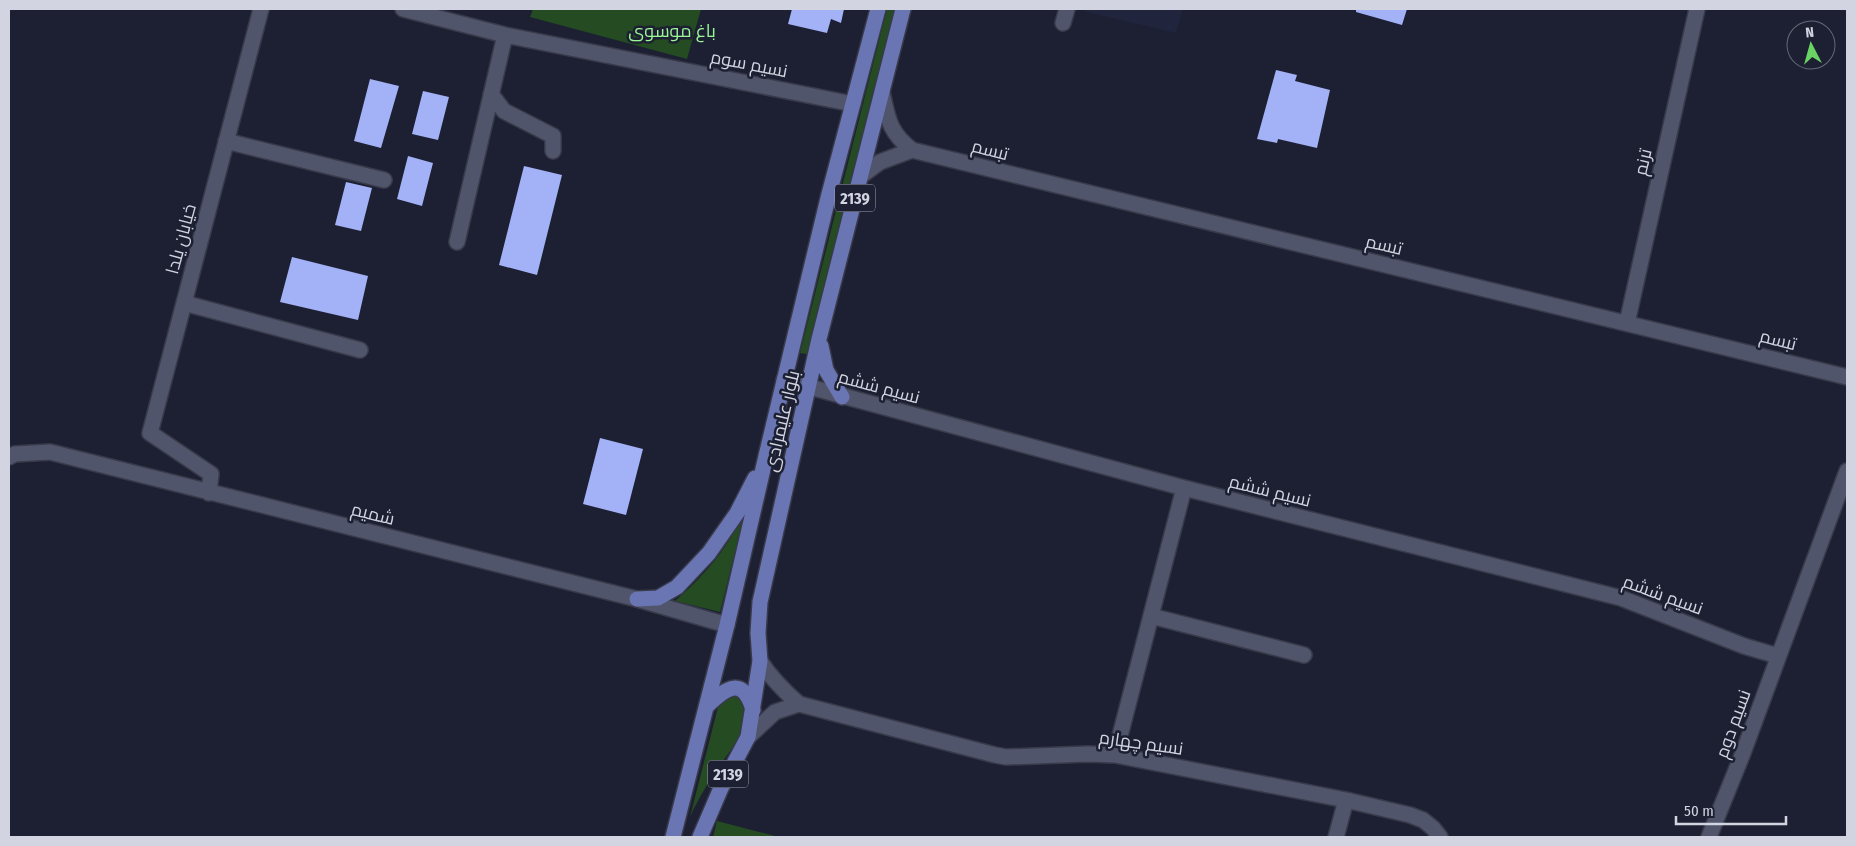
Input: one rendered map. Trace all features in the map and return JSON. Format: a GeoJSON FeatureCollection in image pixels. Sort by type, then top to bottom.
{"type":"FeatureCollection","features":[{"type":"Feature","properties":{"kind":"main road","name":"بلوار علیمرادی"},"geometry":{"type":"LineString","coordinates":[[673,837],[727,625],[828,198],[878,9]]}},
{"type":"Feature","properties":{"kind":"main road","name":"بلوار علیمرادی"},"geometry":{"type":"LineString","coordinates":[[700,837],[721,788],[748,737],[760,661],[758,633],[760,602],[819,339],[902,9]]}},
{"type":"Feature","properties":{"kind":"main road"},"geometry":{"type":"LineString","coordinates":[[819,339],[826,370],[842,397]]}},
{"type":"Feature","properties":{"kind":"main road"},"geometry":{"type":"LineString","coordinates":[[637,599],[658,598],[677,587],[710,553],[737,513],[766,456]]}},
{"type":"Feature","properties":{"kind":"main road"},"geometry":{"type":"LineString","coordinates":[[707,706],[722,692],[736,688],[744,691],[749,697],[753,710]]}},
{"type":"Feature","properties":{"kind":"street","name":"خیابان یلدا"},"geometry":{"type":"LineString","coordinates":[[209,492],[211,474],[150,433],[261,9]]}},
{"type":"Feature","properties":{"kind":"street","name":"نسیم سوم"},"geometry":{"type":"LineString","coordinates":[[403,9],[505,35],[854,104]]}},
{"type":"Feature","properties":{"kind":"street","name":"ترنم"},"geometry":{"type":"LineString","coordinates":[[1627,323],[1697,9]]}},
{"type":"Feature","properties":{"kind":"street"},"geometry":{"type":"LineString","coordinates":[[457,242],[505,35]]}},
{"type":"Feature","properties":{"kind":"street"},"geometry":{"type":"LineString","coordinates":[[882,92],[891,127],[899,140],[912,150]]}},
{"type":"Feature","properties":{"kind":"street"},"geometry":{"type":"LineString","coordinates":[[491,94],[504,111],[553,136],[553,151]]}},
{"type":"Feature","properties":{"kind":"street"},"geometry":{"type":"LineString","coordinates":[[226,141],[384,180]]}},
{"type":"Feature","properties":{"kind":"street"},"geometry":{"type":"LineString","coordinates":[[861,176],[880,162],[912,150]]}},
{"type":"Feature","properties":{"kind":"street","name":"تبسم"},"geometry":{"type":"LineString","coordinates":[[912,150],[1847,377]]}},
{"type":"Feature","properties":{"kind":"street"},"geometry":{"type":"LineString","coordinates":[[184,303],[360,350]]}},
{"type":"Feature","properties":{"kind":"street","name":"نسیم ششم"},"geometry":{"type":"LineString","coordinates":[[784,380],[1184,488],[1621,598],[1744,646],[1778,656]]}},
{"type":"Feature","properties":{"kind":"street","name":"شمیم"},"geometry":{"type":"LineString","coordinates":[[9,457],[15,454],[50,452],[637,599],[727,625]]}},
{"type":"Feature","properties":{"kind":"street"},"geometry":{"type":"LineString","coordinates":[[1778,656],[1847,471]]}},
{"type":"Feature","properties":{"kind":"street"},"geometry":{"type":"LineString","coordinates":[[1115,755],[1184,488]]}},
{"type":"Feature","properties":{"kind":"street"},"geometry":{"type":"LineString","coordinates":[[1151,616],[1304,655]]}},
{"type":"Feature","properties":{"kind":"street","name":"نسیم دوم"},"geometry":{"type":"LineString","coordinates":[[1709,837],[1743,753],[1778,656]]}},
{"type":"Feature","properties":{"kind":"street","name":"نسیم چهارم"},"geometry":{"type":"LineString","coordinates":[[760,661],[784,691],[800,704],[994,755],[1006,757],[1115,755],[1346,800],[1410,815],[1423,820],[1440,837]]}},
{"type":"Feature","properties":{"kind":"street"},"geometry":{"type":"LineString","coordinates":[[748,737],[775,712],[800,704]]}},
{"type":"Feature","properties":{"kind":"street"},"geometry":{"type":"LineString","coordinates":[[1336,837],[1346,800]]}},
{"type":"Feature","properties":{"kind":"shaded area"},"geometry":{"type":"Polygon","coordinates":[[[1087,9],[1183,9],[1176,33],[1086,12],[1087,9]]]}},
{"type":"Feature","properties":{"kind":"green space","name":"باغ موسوی"},"geometry":{"type":"Polygon","coordinates":[[[533,9],[701,9],[687,59],[530,17],[533,9]]]}},
{"type":"Feature","properties":{"kind":"green space"},"geometry":{"type":"Polygon","coordinates":[[[887,9],[895,9],[807,354],[800,353],[887,9]]]}},
{"type":"Feature","properties":{"kind":"green space"},"geometry":{"type":"Polygon","coordinates":[[[745,512],[720,612],[675,601],[697,581],[715,560],[731,538],[745,512]]]}},
{"type":"Feature","properties":{"kind":"green space"},"geometry":{"type":"Polygon","coordinates":[[[727,695],[737,695],[747,700],[750,724],[710,780],[690,817],[719,703],[727,695]]]}},
{"type":"Feature","properties":{"kind":"green space"},"geometry":{"type":"Polygon","coordinates":[[[717,821],[779,837],[713,837],[717,821]]]}},
{"type":"Feature","properties":{"kind":"building"},"geometry":{"type":"Polygon","coordinates":[[[792,9],[844,9],[841,23],[831,19],[827,33],[788,24],[792,9]]]}},
{"type":"Feature","properties":{"kind":"building"},"geometry":{"type":"Polygon","coordinates":[[[1356,9],[1407,9],[1402,25],[1356,12],[1356,9]]]}},
{"type":"Feature","properties":{"kind":"building"},"geometry":{"type":"Polygon","coordinates":[[[1276,70],[1297,75],[1295,81],[1330,90],[1317,148],[1278,139],[1277,143],[1257,139],[1276,70]]]}},
{"type":"Feature","properties":{"kind":"building"},"geometry":{"type":"Polygon","coordinates":[[[370,79],[399,86],[381,148],[354,141],[370,79]]]}},
{"type":"Feature","properties":{"kind":"building"},"geometry":{"type":"Polygon","coordinates":[[[423,91],[449,97],[438,140],[412,134],[423,91]]]}},
{"type":"Feature","properties":{"kind":"building"},"geometry":{"type":"Polygon","coordinates":[[[408,156],[433,163],[422,206],[397,199],[408,156]]]}},
{"type":"Feature","properties":{"kind":"building"},"geometry":{"type":"Polygon","coordinates":[[[524,166],[562,175],[537,275],[499,265],[524,166]]]}},
{"type":"Feature","properties":{"kind":"building"},"geometry":{"type":"Polygon","coordinates":[[[346,182],[372,188],[361,231],[335,225],[346,182]]]}},
{"type":"Feature","properties":{"kind":"building"},"geometry":{"type":"Polygon","coordinates":[[[292,257],[368,276],[358,320],[280,302],[292,257]]]}},
{"type":"Feature","properties":{"kind":"building"},"geometry":{"type":"Polygon","coordinates":[[[600,438],[643,449],[626,515],[583,504],[600,438]]]}}]}
